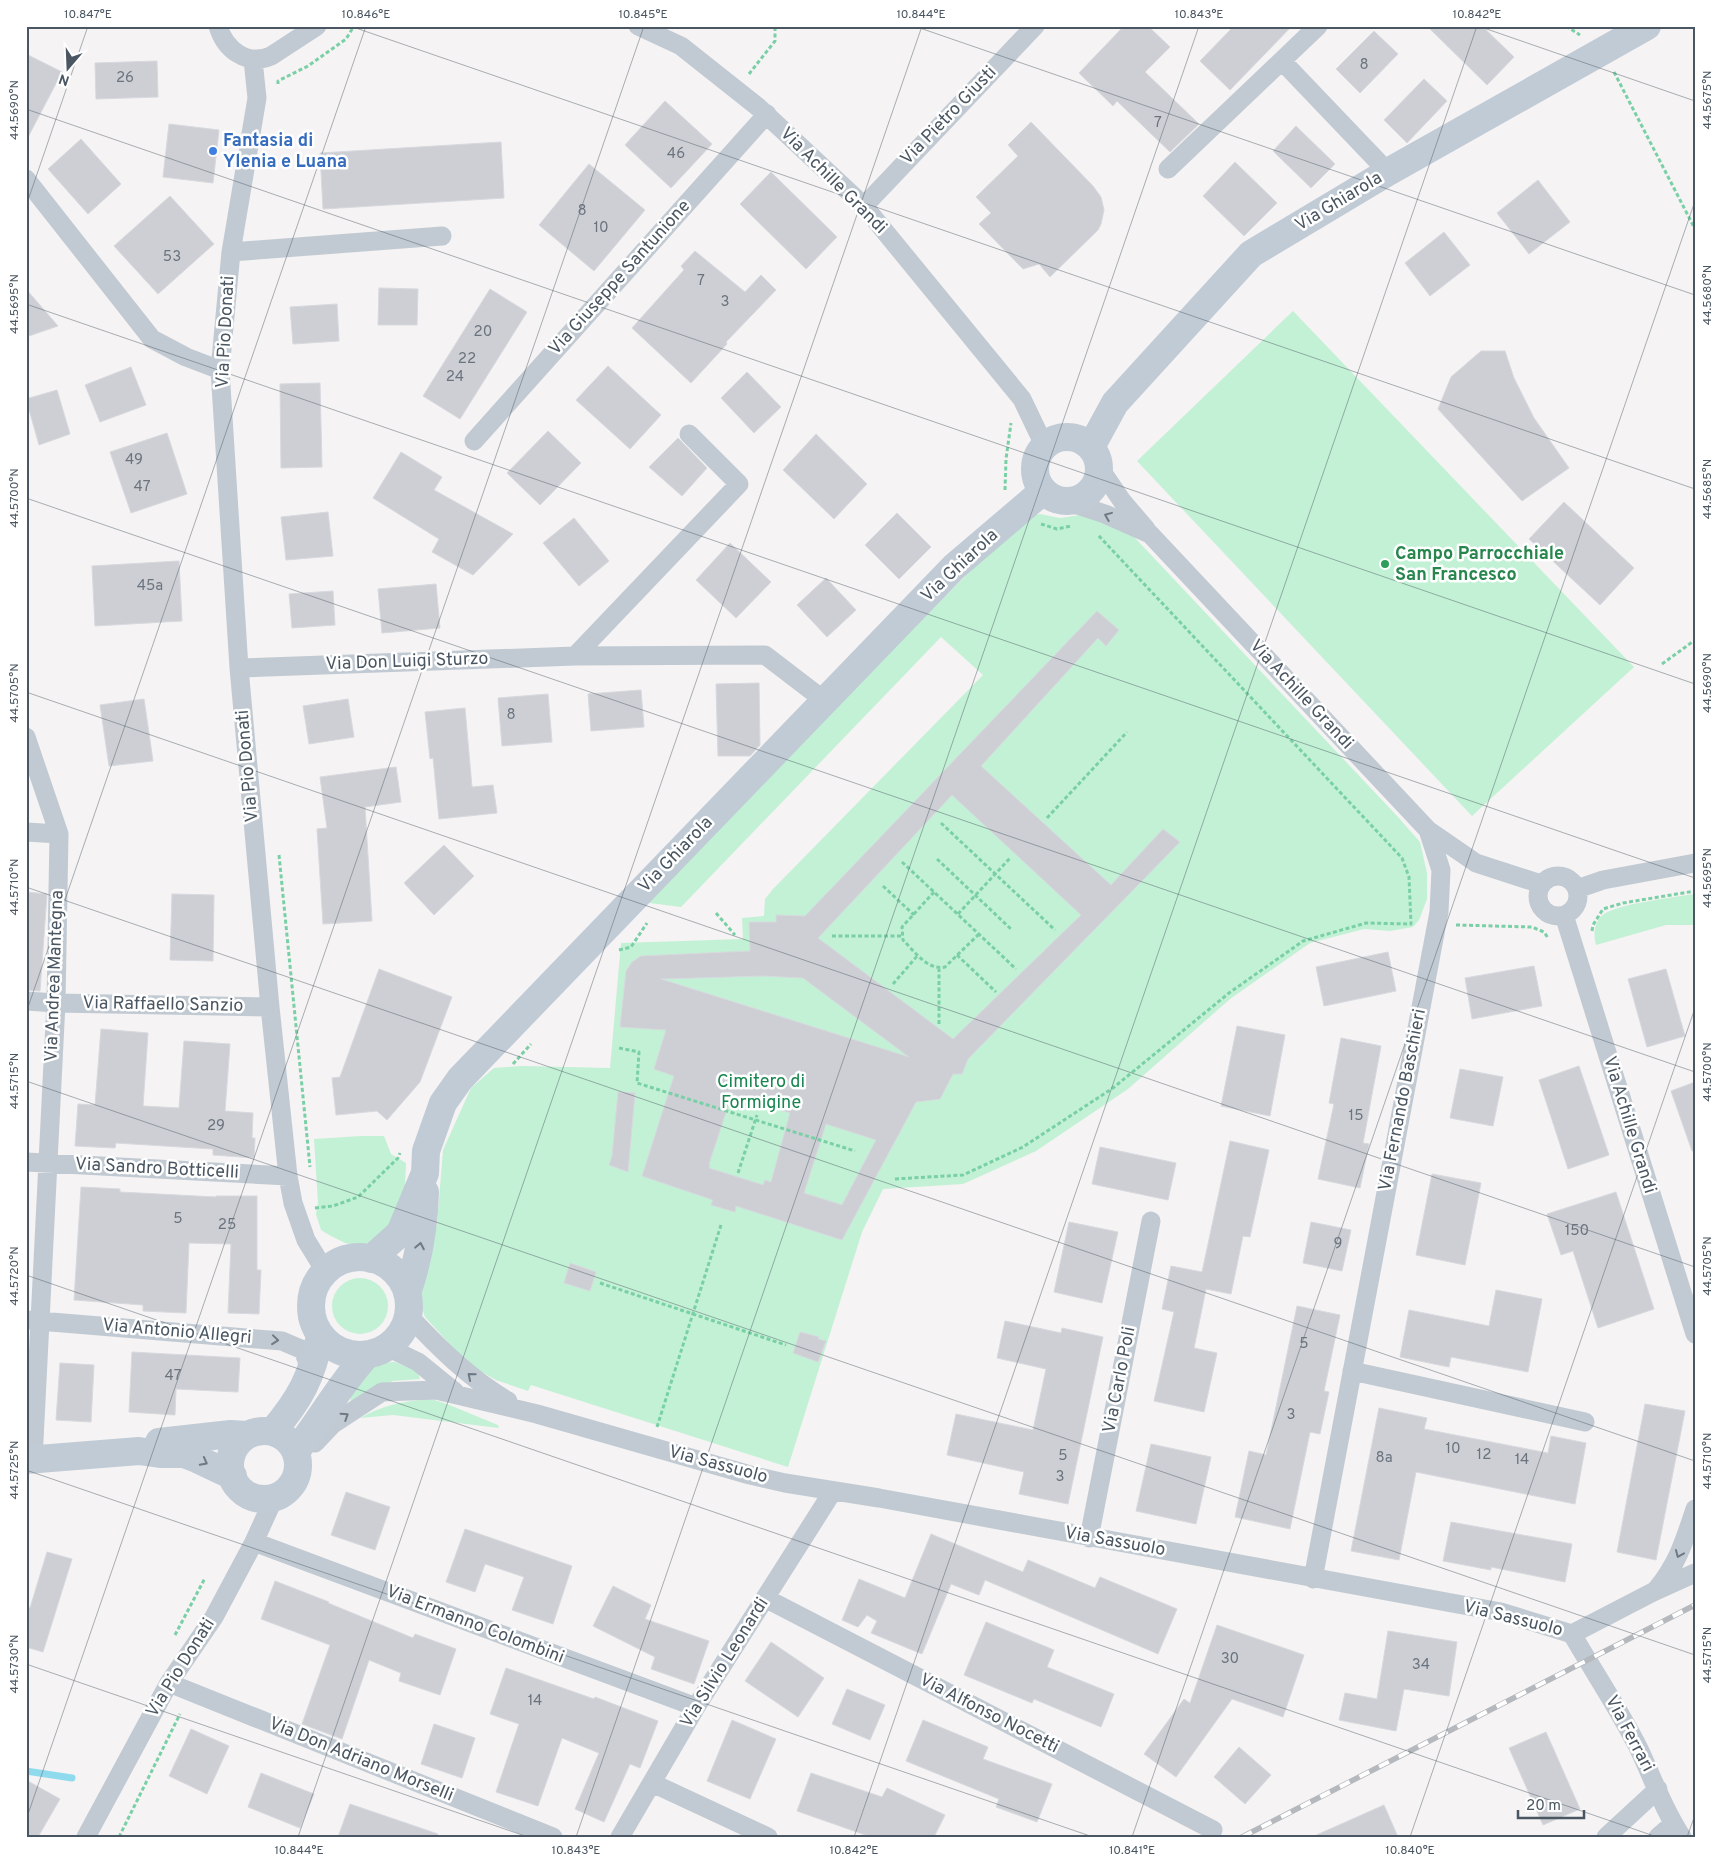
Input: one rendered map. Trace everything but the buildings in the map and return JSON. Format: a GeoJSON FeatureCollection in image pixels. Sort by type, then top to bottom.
{"type":"FeatureCollection","features":[{"type":"Feature","properties":{"kind":"street"},"geometry":{"type":"LineString","coordinates":[[218,26],[224,41],[234,52],[253,60],[271,56],[317,26]]}},
{"type":"Feature","properties":{"kind":"street","name":"Via Achille Grandi"},"geometry":{"type":"LineString","coordinates":[[638,26],[680,46],[767,114],[864,206],[1022,399],[1045,447]]}},
{"type":"Feature","properties":{"kind":"street","name":"Via Pietro Giusti"},"geometry":{"type":"LineString","coordinates":[[864,206],[1035,26]]}},
{"type":"Feature","properties":{"kind":"street"},"geometry":{"type":"LineString","coordinates":[[1168,169],[1318,26]]}},
{"type":"Feature","properties":{"kind":"street","name":"Via Ghiarola"},"geometry":{"type":"LineString","coordinates":[[371,1259],[400,1233],[425,1174],[426,1151],[432,1132],[443,1104],[460,1079],[954,567],[1061,506],[1081,498],[1094,488],[1098,478],[1095,457],[1115,402],[1251,254],[1388,172],[1647,26]]}},
{"type":"Feature","properties":{"kind":"street","name":"Via Pio Donati"},"geometry":{"type":"LineString","coordinates":[[253,60],[257,98],[231,252],[220,370],[239,668],[270,1007],[288,1176],[292,1203],[306,1240],[325,1271]]}},
{"type":"Feature","properties":{"kind":"street"},"geometry":{"type":"LineString","coordinates":[[1282,61],[1388,172]]}},
{"type":"Feature","properties":{"kind":"street","name":"Via Giuseppe Santunione"},"geometry":{"type":"LineString","coordinates":[[474,441],[767,114]]}},
{"type":"Feature","properties":{"kind":"street"},"geometry":{"type":"LineString","coordinates":[[26,179],[152,339],[186,357],[220,370]]}},
{"type":"Feature","properties":{"kind":"street","name":"Via Pio Donati"},"geometry":{"type":"LineString","coordinates":[[231,252],[442,236]]}},
{"type":"Feature","properties":{"kind":"street"},"geometry":{"type":"LineString","coordinates":[[575,656],[739,484],[689,434]]}},
{"type":"Feature","properties":{"kind":"street"},"geometry":{"type":"LineString","coordinates":[[1061,506],[1038,482],[1036,464],[1039,454],[1053,440],[1063,437],[1073,438],[1083,441],[1122,501],[1150,534]]}},
{"type":"Feature","properties":{"kind":"street","name":"Via Achille Grandi"},"geometry":{"type":"LineString","coordinates":[[1061,506],[1105,514],[1150,534],[1428,830],[1476,863],[1541,884]]}},
{"type":"Feature","properties":{"kind":"street","name":"Via Don Luigi Sturzo"},"geometry":{"type":"LineString","coordinates":[[239,668],[575,656],[766,655],[825,701]]}},
{"type":"Feature","properties":{"kind":"street","name":"Via Andrea Mantegna"},"geometry":{"type":"LineString","coordinates":[[26,737],[59,834],[56,1003],[47,1163],[32,1321],[30,1460]]}},
{"type":"Feature","properties":{"kind":"street","name":"Via Fernando Baschieri"},"geometry":{"type":"LineString","coordinates":[[1313,1579],[1439,912],[1441,870],[1428,830]]}},
{"type":"Feature","properties":{"kind":"street"},"geometry":{"type":"LineString","coordinates":[[26,832],[59,834]]}},
{"type":"Feature","properties":{"kind":"street"},"geometry":{"type":"LineString","coordinates":[[1577,889],[1603,880],[1695,863]]}},
{"type":"Feature","properties":{"kind":"street"},"geometry":{"type":"LineString","coordinates":[[1557,875],[1569,879],[1577,889],[1578,895],[1574,908],[1564,915],[1552,915],[1541,908],[1537,896],[1541,884],[1546,880],[1557,875]]}},
{"type":"Feature","properties":{"kind":"street","name":"Via Achille Grandi"},"geometry":{"type":"LineString","coordinates":[[1564,915],[1695,1334]]}},
{"type":"Feature","properties":{"kind":"street","name":"Via Raffaello Sanzio"},"geometry":{"type":"LineString","coordinates":[[26,1001],[270,1007]]}},
{"type":"Feature","properties":{"kind":"street","name":"Via Sandro Botticelli"},"geometry":{"type":"LineString","coordinates":[[26,1162],[288,1176]]}},
{"type":"Feature","properties":{"kind":"street","name":"Via Pio Donati"},"geometry":{"type":"LineString","coordinates":[[86,1837],[169,1684],[214,1617],[254,1542],[274,1498],[289,1489],[296,1480],[298,1457],[307,1436],[338,1389],[376,1351],[401,1333],[424,1223],[425,1174]]}},
{"type":"Feature","properties":{"kind":"street","name":"Via Carlo Poli"},"geometry":{"type":"LineString","coordinates":[[1089,1538],[1151,1222]]}},
{"type":"Feature","properties":{"kind":"street"},"geometry":{"type":"LineString","coordinates":[[408,1304],[396,1273],[388,1266],[371,1259],[356,1257],[334,1264],[325,1271],[314,1288],[311,1298],[312,1318],[320,1336],[336,1350],[345,1354],[376,1351],[418,1362],[459,1396]]}},
{"type":"Feature","properties":{"kind":"street","name":"Via Sassuolo"},"geometry":{"type":"LineString","coordinates":[[408,1304],[437,1346],[483,1386],[526,1412]]}},
{"type":"Feature","properties":{"kind":"street","name":"Via Antonio Allegri"},"geometry":{"type":"LineString","coordinates":[[32,1321],[282,1341],[303,1350],[311,1371]]}},
{"type":"Feature","properties":{"kind":"street"},"geometry":{"type":"LineString","coordinates":[[273,1431],[291,1411],[306,1386],[320,1336]]}},
{"type":"Feature","properties":{"kind":"street"},"geometry":{"type":"LineString","coordinates":[[1352,1371],[1584,1422]]}},
{"type":"Feature","properties":{"kind":"street","name":"Via Sassuolo"},"geometry":{"type":"LineString","coordinates":[[298,1457],[312,1446],[333,1424],[382,1392],[436,1390],[526,1412],[750,1475],[1501,1612],[1572,1634],[1653,1592],[1695,1573]]}},
{"type":"Feature","properties":{"kind":"street"},"geometry":{"type":"LineString","coordinates":[[139,1451],[158,1442],[273,1431],[284,1436],[298,1457]]}},
{"type":"Feature","properties":{"kind":"street"},"geometry":{"type":"LineString","coordinates":[[246,1435],[235,1446],[231,1455],[232,1476],[240,1488],[250,1496],[265,1499],[274,1498]]}},
{"type":"Feature","properties":{"kind":"street"},"geometry":{"type":"LineString","coordinates":[[30,1460],[139,1451],[160,1454],[184,1454],[232,1476]]}},
{"type":"Feature","properties":{"kind":"street","name":"Via Silvio Leonardi"},"geometry":{"type":"LineString","coordinates":[[620,1837],[696,1707],[833,1491]]}},
{"type":"Feature","properties":{"kind":"street"},"geometry":{"type":"LineString","coordinates":[[1653,1592],[1670,1573],[1676,1562],[1695,1510]]}},
{"type":"Feature","properties":{"kind":"street","name":"Via Ermanno Colombini"},"geometry":{"type":"LineString","coordinates":[[254,1542],[696,1707]]}},
{"type":"Feature","properties":{"kind":"street","name":"Via Alfonso Nocetti"},"geometry":{"type":"LineString","coordinates":[[765,1598],[1213,1830]]}},
{"type":"Feature","properties":{"kind":"street","name":"Via Ferrari"},"geometry":{"type":"LineString","coordinates":[[1572,1634],[1621,1715],[1678,1830]]}},
{"type":"Feature","properties":{"kind":"street","name":"Via Don Adriano Morselli"},"geometry":{"type":"LineString","coordinates":[[169,1684],[553,1837]]}},
{"type":"Feature","properties":{"kind":"street"},"geometry":{"type":"LineString","coordinates":[[652,1783],[768,1837]]}},
{"type":"Feature","properties":{"kind":"street"},"geometry":{"type":"LineString","coordinates":[[1606,1837],[1658,1789]]}},
{"type":"Feature","properties":{"kind":"street"},"geometry":{"type":"LineString","coordinates":[[1658,1837],[1678,1830]]}},
{"type":"Feature","properties":{"kind":"path"},"geometry":{"type":"LineString","coordinates":[[276,91],[278,81],[308,66],[346,39],[354,26]]}},
{"type":"Feature","properties":{"kind":"path"},"geometry":{"type":"LineString","coordinates":[[746,78],[775,41],[775,26]]}},
{"type":"Feature","properties":{"kind":"path"},"geometry":{"type":"LineString","coordinates":[[1566,26],[1603,51],[1695,229]]}},
{"type":"Feature","properties":{"kind":"path"},"geometry":{"type":"LineString","coordinates":[[1001,495],[1006,489],[1006,459],[1010,424]]}},
{"type":"Feature","properties":{"kind":"path"},"geometry":{"type":"LineString","coordinates":[[1034,521],[1057,529],[1061,506]]}},
{"type":"Feature","properties":{"kind":"path"},"geometry":{"type":"LineString","coordinates":[[895,1179],[963,1175],[1022,1147],[1113,1088],[1229,993],[1303,940],[1366,923],[1411,924],[1409,878],[1402,858],[1092,528]]}},
{"type":"Feature","properties":{"kind":"path"},"geometry":{"type":"LineString","coordinates":[[1662,664],[1695,640]]}},
{"type":"Feature","properties":{"kind":"path"},"geometry":{"type":"LineString","coordinates":[[1047,818],[1127,732]]}},
{"type":"Feature","properties":{"kind":"path"},"geometry":{"type":"LineString","coordinates":[[941,823],[1055,930]]}},
{"type":"Feature","properties":{"kind":"path"},"geometry":{"type":"LineString","coordinates":[[278,850],[310,1168]]}},
{"type":"Feature","properties":{"kind":"path"},"geometry":{"type":"LineString","coordinates":[[958,914],[1011,857]]}},
{"type":"Feature","properties":{"kind":"path"},"geometry":{"type":"LineString","coordinates":[[936,859],[1012,930]]}},
{"type":"Feature","properties":{"kind":"path"},"geometry":{"type":"LineString","coordinates":[[902,862],[1016,969]]}},
{"type":"Feature","properties":{"kind":"path"},"geometry":{"type":"LineString","coordinates":[[883,886],[914,915]]}},
{"type":"Feature","properties":{"kind":"path"},"geometry":{"type":"LineString","coordinates":[[1590,936],[1593,925],[1604,909],[1623,903],[1695,891]]}},
{"type":"Feature","properties":{"kind":"path"},"geometry":{"type":"LineString","coordinates":[[934,892],[902,928],[903,940],[918,955],[933,967],[945,967],[979,934]]}},
{"type":"Feature","properties":{"kind":"path"},"geometry":{"type":"LineString","coordinates":[[716,913],[735,935]]}},
{"type":"Feature","properties":{"kind":"path"},"geometry":{"type":"LineString","coordinates":[[631,947],[649,921]]}},
{"type":"Feature","properties":{"kind":"path"},"geometry":{"type":"LineString","coordinates":[[1451,925],[1532,927],[1544,932],[1552,946]]}},
{"type":"Feature","properties":{"kind":"path"},"geometry":{"type":"LineString","coordinates":[[832,936],[903,936]]}},
{"type":"Feature","properties":{"kind":"path"},"geometry":{"type":"LineString","coordinates":[[893,984],[918,955]]}},
{"type":"Feature","properties":{"kind":"path"},"geometry":{"type":"LineString","coordinates":[[957,955],[996,992]]}},
{"type":"Feature","properties":{"kind":"path"},"geometry":{"type":"LineString","coordinates":[[939,968],[939,1024]]}},
{"type":"Feature","properties":{"kind":"path"},"geometry":{"type":"LineString","coordinates":[[619,1048],[639,1052],[637,1083],[855,1151]]}},
{"type":"Feature","properties":{"kind":"path"},"geometry":{"type":"LineString","coordinates":[[738,1173],[757,1115]]}},
{"type":"Feature","properties":{"kind":"path"},"geometry":{"type":"LineString","coordinates":[[314,1201],[315,1208],[333,1206],[358,1197],[398,1158],[401,1149]]}},
{"type":"Feature","properties":{"kind":"path"},"geometry":{"type":"LineString","coordinates":[[656,1430],[721,1225]]}},
{"type":"Feature","properties":{"kind":"path"},"geometry":{"type":"LineString","coordinates":[[600,1283],[786,1345]]}},
{"type":"Feature","properties":{"kind":"path"},"geometry":{"type":"LineString","coordinates":[[119,1837],[180,1714]]}},
{"type":"Feature","properties":{"kind":"path"},"geometry":{"type":"LineString","coordinates":[[121,1820],[125,1824]]}},
{"type":"Feature","properties":{"kind":"green space","name":"Campo Parrocchiale San Francesco"},"geometry":{"type":"Polygon","coordinates":[[[1293,311],[1634,667],[1472,816],[1137,461],[1293,311]]]}},
{"type":"Feature","properties":{"kind":"green space","name":"Cimitero di Formigine"},"geometry":{"type":"Polygon","coordinates":[[[1040,514],[1060,518],[1087,514],[1120,522],[1398,817],[1420,842],[1427,873],[1427,899],[1419,920],[1413,927],[1390,931],[1364,929],[1310,943],[1230,999],[1128,1089],[1036,1151],[963,1184],[883,1189],[862,1232],[788,1467],[531,1385],[528,1391],[496,1380],[468,1364],[425,1317],[419,1300],[421,1277],[437,1224],[443,1150],[471,1088],[494,1068],[522,1066],[610,1068],[621,943],[743,939],[742,918],[764,916],[765,899],[773,889],[983,675],[941,637],[681,907],[642,902],[1022,519],[1040,514]]]}},
{"type":"Feature","properties":{"kind":"green space"},"geometry":{"type":"Polygon","coordinates":[[[1695,894],[1695,925],[1666,925],[1596,945],[1595,928],[1598,920],[1611,910],[1634,904],[1695,894]]]}},
{"type":"Feature","properties":{"kind":"green space"},"geometry":{"type":"Polygon","coordinates":[[[384,1136],[391,1154],[406,1163],[404,1205],[398,1220],[374,1242],[354,1245],[345,1243],[321,1230],[316,1214],[318,1203],[314,1139],[384,1136]]]}},
{"type":"Feature","properties":{"kind":"green space"},"geometry":{"type":"Polygon","coordinates":[[[360,1278],[375,1283],[383,1291],[388,1306],[383,1321],[375,1329],[360,1334],[345,1329],[337,1321],[332,1306],[337,1291],[345,1283],[360,1278]]]}},
{"type":"Feature","properties":{"kind":"green space"},"geometry":{"type":"Polygon","coordinates":[[[395,1362],[417,1371],[420,1379],[393,1381],[350,1402],[356,1385],[365,1373],[378,1365],[395,1362]]]}},
{"type":"Feature","properties":{"kind":"green space"},"geometry":{"type":"Polygon","coordinates":[[[431,1399],[498,1425],[499,1428],[393,1415],[360,1418],[394,1404],[431,1399]]]}},
{"type":"Feature","properties":{"kind":"waterway"},"geometry":{"type":"LineString","coordinates":[[26,1771],[72,1778]]}},
{"type":"Feature","properties":{"kind":"railway"},"geometry":{"type":"LineString","coordinates":[[1242,1837],[1695,1605]]}},
{"type":"Feature","properties":{"kind":"place","name":"Fantasia di Ylenia e Luana"},"geometry":{"type":"Point","coordinates":[213,151]}},
{"type":"Feature","properties":{"kind":"place","name":"Campo Parrocchiale San Francesco"},"geometry":{"type":"Point","coordinates":[1385,564]}}]}
